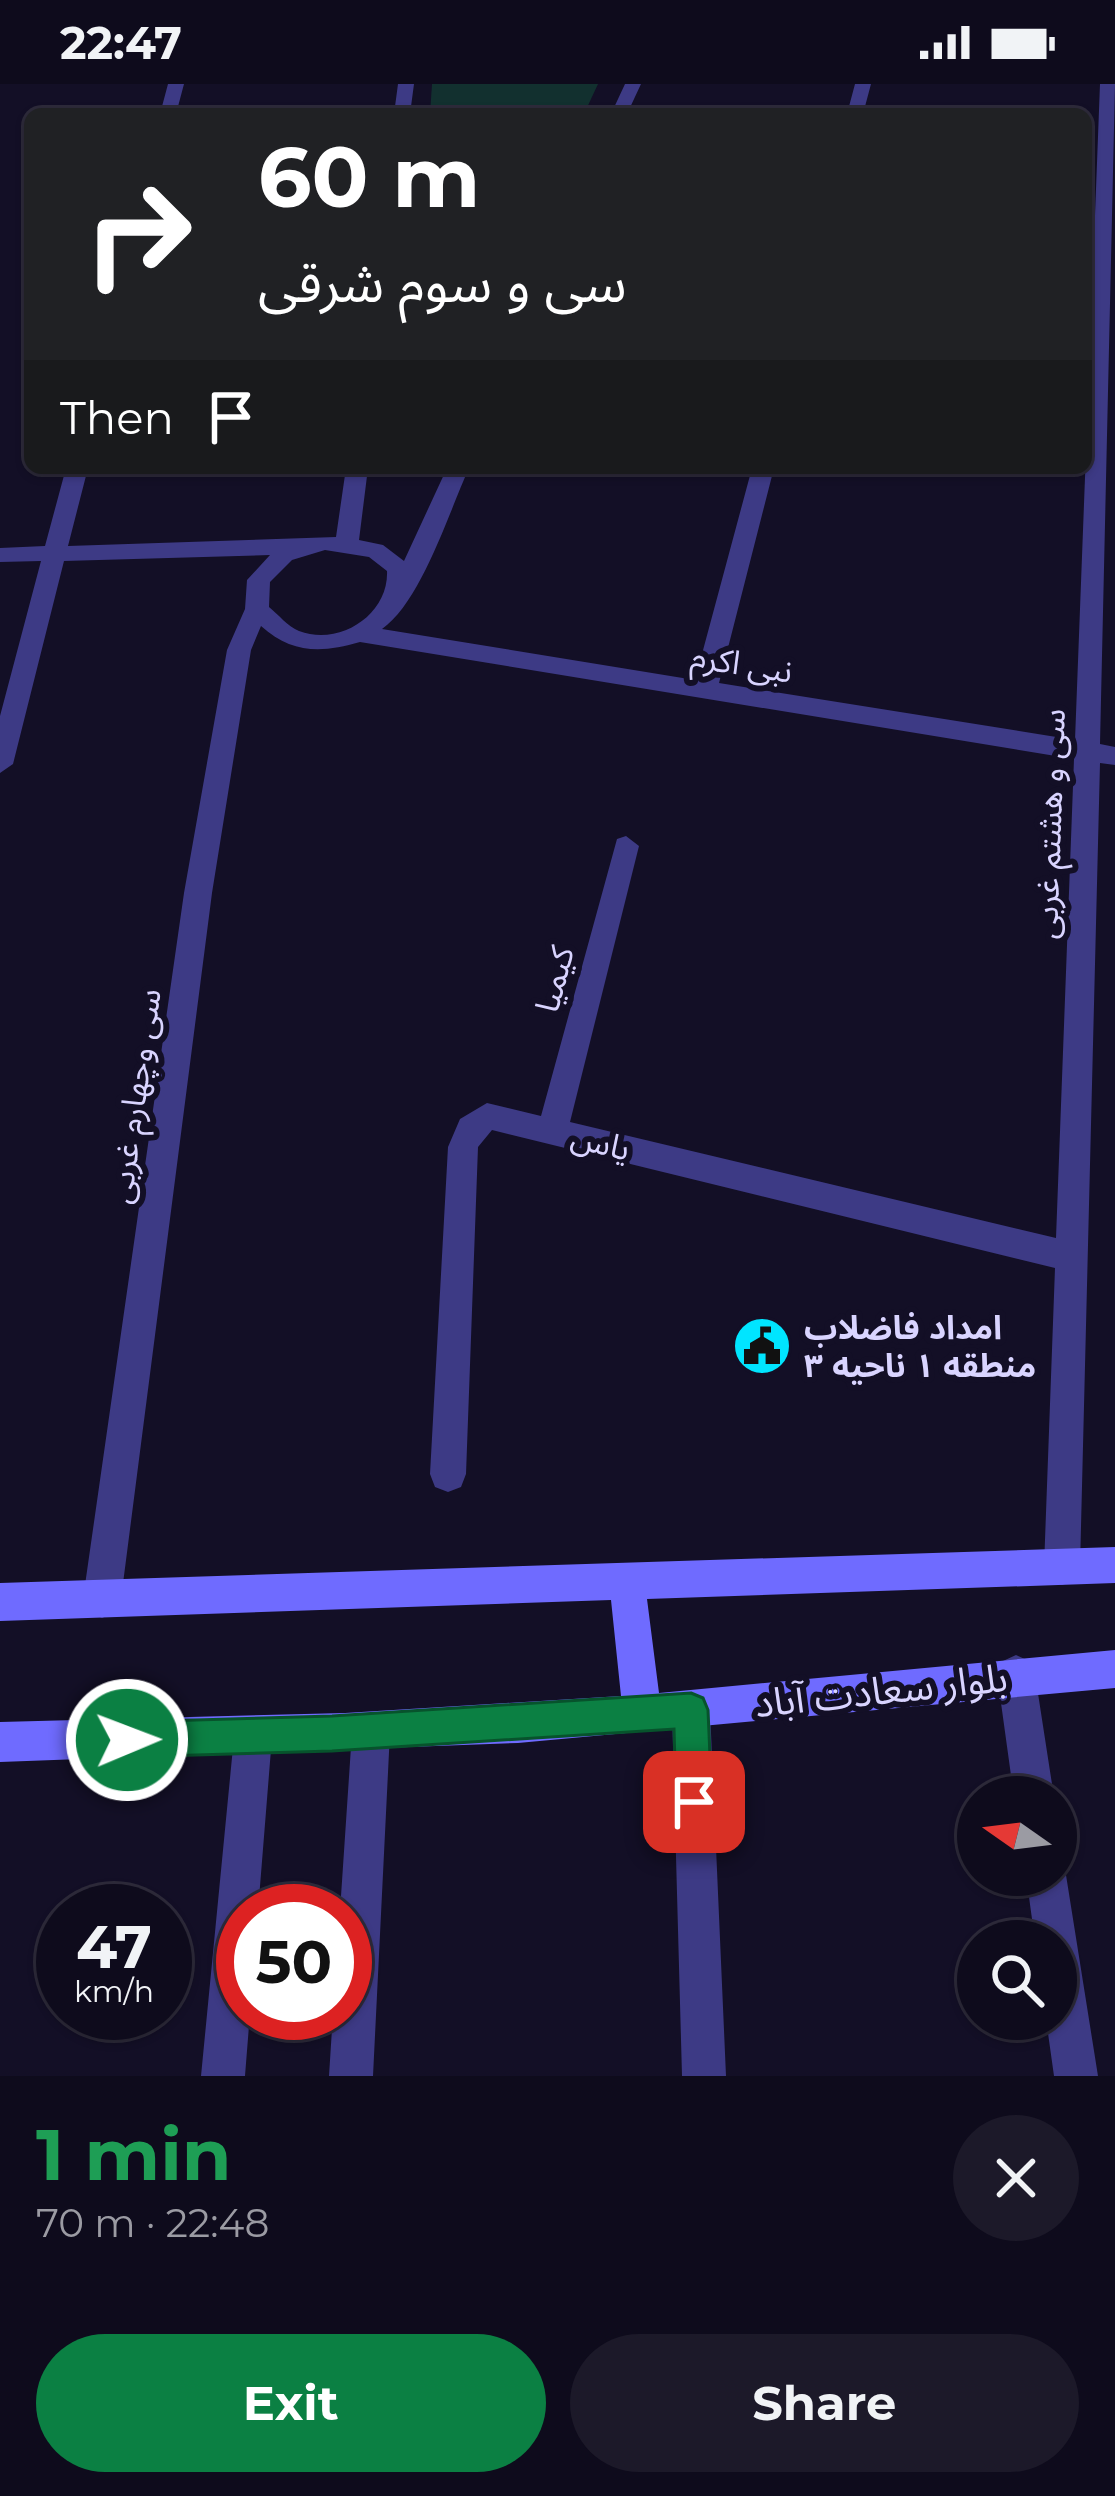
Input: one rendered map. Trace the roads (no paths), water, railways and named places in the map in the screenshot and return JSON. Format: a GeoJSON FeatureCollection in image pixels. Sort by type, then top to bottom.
{"type":"FeatureCollection","features":[{"type":"Feature","properties":{"kind":"main road"},"geometry":{"type":"LineString","coordinates":[[0,1602],[1115,1565]]}},
{"type":"Feature","properties":{"kind":"main road"},"geometry":{"type":"LineString","coordinates":[[627,1582],[642,1714]]}},
{"type":"Feature","properties":{"kind":"main road","name":"بلوار سعادت آباد"},"geometry":{"type":"LineString","coordinates":[[0,1742],[371,1732],[691,1710],[1016,1674],[1115,1670]]}},
{"type":"Feature","properties":{"kind":"street","name":"سی و هشتم غربی"},"geometry":{"type":"LineString","coordinates":[[1062,1567],[1072,1257],[1101,754],[1100,343],[1108,84]]}},
{"type":"Feature","properties":{"kind":"street"},"geometry":{"type":"LineString","coordinates":[[0,764],[75,474]]}},
{"type":"Feature","properties":{"kind":"street"},"geometry":{"type":"LineString","coordinates":[[347,543],[356,474]]}},
{"type":"Feature","properties":{"kind":"street"},"geometry":{"type":"LineString","coordinates":[[303,547],[268,567],[255,594],[257,608],[282,633],[302,639],[325,641],[358,634],[386,620],[399,604],[455,474]]}},
{"type":"Feature","properties":{"kind":"street"},"geometry":{"type":"LineString","coordinates":[[704,690],[761,474]]}},
{"type":"Feature","properties":{"kind":"street"},"geometry":{"type":"LineString","coordinates":[[0,554],[347,543],[388,558],[403,587]]}},
{"type":"Feature","properties":{"kind":"street","name":"سی وچهارم غربی"},"geometry":{"type":"LineString","coordinates":[[102,1599],[198,893],[239,650],[257,608]]}},
{"type":"Feature","properties":{"kind":"street","name":"نبی اکرم"},"geometry":{"type":"LineString","coordinates":[[358,634],[1101,754]]}},
{"type":"Feature","properties":{"kind":"street","name":"کیمیا"},"geometry":{"type":"LineString","coordinates":[[552,1131],[626,846]]}},
{"type":"Feature","properties":{"kind":"street","name":"یاس"},"geometry":{"type":"LineString","coordinates":[[448,1474],[463,1147],[471,1129],[487,1116],[1072,1257]]}},
{"type":"Feature","properties":{"kind":"street"},"geometry":{"type":"LineString","coordinates":[[1016,1674],[1031,1776]]}},
{"type":"Feature","properties":{"kind":"street"},"geometry":{"type":"LineString","coordinates":[[691,1710],[704,2076]]}},
{"type":"Feature","properties":{"kind":"street"},"geometry":{"type":"LineString","coordinates":[[351,2076],[371,1732]]}},
{"type":"Feature","properties":{"kind":"street"},"geometry":{"type":"LineString","coordinates":[[223,2076],[253,1737]]}},
{"type":"Feature","properties":{"kind":"street"},"geometry":{"type":"LineString","coordinates":[[1071,2040],[1076,2076]]}},
{"type":"Feature","properties":{"kind":"place","name":"امداد فاضلاب منطقه ۱ ناحیه ۳"},"geometry":{"type":"Point","coordinates":[762,1346]}}]}
